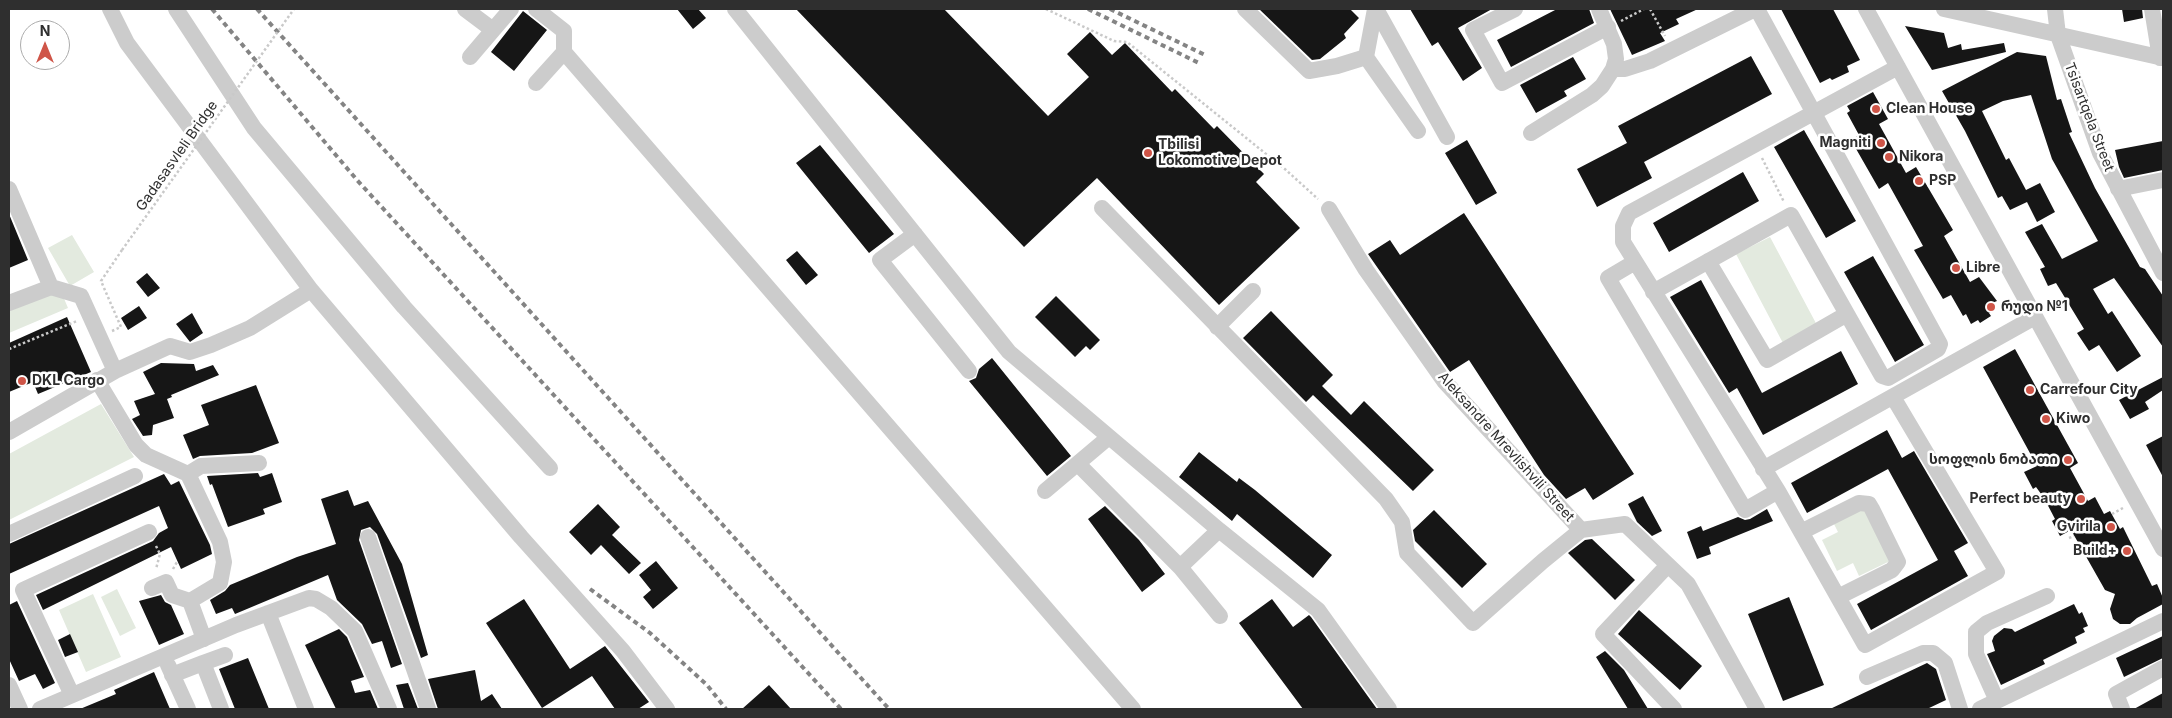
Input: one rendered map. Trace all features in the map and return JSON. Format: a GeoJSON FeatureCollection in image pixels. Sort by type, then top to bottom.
{"type":"FeatureCollection","features":[{"type":"Feature","properties":{"kind":"street"},"geometry":{"type":"LineString","coordinates":[[110,9],[127,43],[311,290],[521,537],[623,651],[667,709]]}},
{"type":"Feature","properties":{"kind":"street"},"geometry":{"type":"LineString","coordinates":[[176,9],[254,128],[404,307],[550,468]]}},
{"type":"Feature","properties":{"kind":"street"},"geometry":{"type":"LineString","coordinates":[[466,9],[493,30]]}},
{"type":"Feature","properties":{"kind":"street"},"geometry":{"type":"LineString","coordinates":[[470,57],[511,9]]}},
{"type":"Feature","properties":{"kind":"street"},"geometry":{"type":"LineString","coordinates":[[536,9],[564,32],[564,52],[1133,709]]}},
{"type":"Feature","properties":{"kind":"street"},"geometry":{"type":"LineString","coordinates":[[735,9],[1010,352],[1219,530],[1318,610],[1389,709]]}},
{"type":"Feature","properties":{"kind":"street"},"geometry":{"type":"LineString","coordinates":[[1245,9],[1308,71],[1337,66],[1366,57]]}},
{"type":"Feature","properties":{"kind":"street"},"geometry":{"type":"LineString","coordinates":[[1376,9],[1366,57],[1418,131]]}},
{"type":"Feature","properties":{"kind":"street"},"geometry":{"type":"LineString","coordinates":[[1376,9],[1447,137]]}},
{"type":"Feature","properties":{"kind":"street"},"geometry":{"type":"LineString","coordinates":[[1515,9],[1473,30],[1502,83],[1608,27]]}},
{"type":"Feature","properties":{"kind":"street"},"geometry":{"type":"LineString","coordinates":[[1531,133],[1592,95],[1602,86],[1613,69],[1616,60],[1608,27],[1599,9]]}},
{"type":"Feature","properties":{"kind":"street"},"geometry":{"type":"LineString","coordinates":[[1613,69],[1625,69],[1650,61],[1672,50],[1727,15],[1756,9],[1940,344],[1938,349],[1888,378],[1882,376],[1791,214],[1653,292]]}},
{"type":"Feature","properties":{"kind":"street"},"geometry":{"type":"LineString","coordinates":[[1866,9],[2163,549]]}},
{"type":"Feature","properties":{"kind":"street","name":"Tsisartqela Street"},"geometry":{"type":"LineString","coordinates":[[2055,9],[2058,35],[2100,153],[2163,273]]}},
{"type":"Feature","properties":{"kind":"street"},"geometry":{"type":"LineString","coordinates":[[1952,10],[2162,58],[2152,9]]}},
{"type":"Feature","properties":{"kind":"street"},"geometry":{"type":"LineString","coordinates":[[536,83],[564,52]]}},
{"type":"Feature","properties":{"kind":"street"},"geometry":{"type":"LineString","coordinates":[[1893,397],[1998,572],[1865,645],[1778,491],[1762,469],[1634,262],[1623,242],[1623,226],[1629,214],[1898,67]]}},
{"type":"Feature","properties":{"kind":"street"},"geometry":{"type":"LineString","coordinates":[[2118,189],[2163,180]]}},
{"type":"Feature","properties":{"kind":"street"},"geometry":{"type":"LineString","coordinates":[[9,189],[51,287]]}},
{"type":"Feature","properties":{"kind":"street"},"geometry":{"type":"LineString","coordinates":[[1102,208],[1386,500],[1402,522],[1407,553],[1473,623],[1581,530]]}},
{"type":"Feature","properties":{"kind":"street","name":"Aleksandre Mrevlishvili Street"},"geometry":{"type":"LineString","coordinates":[[1329,209],[1366,270],[1444,381],[1581,530],[1625,524],[1688,584],[1758,709]]}},
{"type":"Feature","properties":{"kind":"street"},"geometry":{"type":"LineString","coordinates":[[915,234],[880,260],[969,371]]}},
{"type":"Feature","properties":{"kind":"street"},"geometry":{"type":"LineString","coordinates":[[1708,261],[1767,360],[1847,314]]}},
{"type":"Feature","properties":{"kind":"street"},"geometry":{"type":"LineString","coordinates":[[1634,262],[1608,278],[1745,510],[1778,491]]}},
{"type":"Feature","properties":{"kind":"street"},"geometry":{"type":"LineString","coordinates":[[9,303],[51,287],[81,296],[115,371]]}},
{"type":"Feature","properties":{"kind":"street"},"geometry":{"type":"LineString","coordinates":[[9,432],[115,371],[170,346],[190,352],[211,345],[250,328],[311,290]]}},
{"type":"Feature","properties":{"kind":"street"},"geometry":{"type":"LineString","coordinates":[[1218,327],[1253,291]]}},
{"type":"Feature","properties":{"kind":"street"},"geometry":{"type":"LineString","coordinates":[[1762,469],[2035,317]]}},
{"type":"Feature","properties":{"kind":"street"},"geometry":{"type":"LineString","coordinates":[[97,380],[136,445],[146,455],[188,474],[220,542],[224,562],[220,583],[190,601],[172,595],[166,582],[155,587]]}},
{"type":"Feature","properties":{"kind":"street"},"geometry":{"type":"LineString","coordinates":[[1045,491],[1110,437]]}},
{"type":"Feature","properties":{"kind":"street"},"geometry":{"type":"LineString","coordinates":[[188,474],[202,466],[259,463]]}},
{"type":"Feature","properties":{"kind":"street"},"geometry":{"type":"LineString","coordinates":[[1078,464],[1180,567],[1220,616]]}},
{"type":"Feature","properties":{"kind":"street"},"geometry":{"type":"LineString","coordinates":[[9,534],[135,476]]}},
{"type":"Feature","properties":{"kind":"street"},"geometry":{"type":"LineString","coordinates":[[1801,532],[1859,503],[1865,502],[1872,509],[1898,562],[1892,570],[1838,598]]}},
{"type":"Feature","properties":{"kind":"street"},"geometry":{"type":"LineString","coordinates":[[1180,567],[1219,530]]}},
{"type":"Feature","properties":{"kind":"street"},"geometry":{"type":"LineString","coordinates":[[67,701],[23,590],[150,532]]}},
{"type":"Feature","properties":{"kind":"street"},"geometry":{"type":"LineString","coordinates":[[368,537],[428,709]]}},
{"type":"Feature","properties":{"kind":"street"},"geometry":{"type":"LineString","coordinates":[[1668,565],[1603,634],[1674,709]]}},
{"type":"Feature","properties":{"kind":"street"},"geometry":{"type":"LineString","coordinates":[[1997,701],[1976,654],[1976,632],[1987,623],[2047,596]]}},
{"type":"Feature","properties":{"kind":"street"},"geometry":{"type":"LineString","coordinates":[[40,709],[67,701],[204,639],[310,598],[316,599],[331,608],[354,631],[389,709]]}},
{"type":"Feature","properties":{"kind":"street"},"geometry":{"type":"LineString","coordinates":[[190,601],[204,639]]}},
{"type":"Feature","properties":{"kind":"street"},"geometry":{"type":"LineString","coordinates":[[268,613],[306,709]]}},
{"type":"Feature","properties":{"kind":"street"},"geometry":{"type":"LineString","coordinates":[[1981,709],[2163,621]]}},
{"type":"Feature","properties":{"kind":"street"},"geometry":{"type":"LineString","coordinates":[[1867,676],[1923,653],[1933,654],[1946,663],[1960,709]]}},
{"type":"Feature","properties":{"kind":"street"},"geometry":{"type":"LineString","coordinates":[[174,679],[203,663],[225,655]]}},
{"type":"Feature","properties":{"kind":"street"},"geometry":{"type":"LineString","coordinates":[[164,656],[188,709]]}},
{"type":"Feature","properties":{"kind":"street"},"geometry":{"type":"LineString","coordinates":[[203,663],[221,709]]}},
{"type":"Feature","properties":{"kind":"street"},"geometry":{"type":"LineString","coordinates":[[2122,709],[2116,694],[2163,669]]}},
{"type":"Feature","properties":{"kind":"street"},"geometry":{"type":"LineString","coordinates":[[174,679],[172,693],[178,709]]}},
{"type":"Feature","properties":{"kind":"street"},"geometry":{"type":"LineString","coordinates":[[9,685],[20,709]]}},
{"type":"Feature","properties":{"kind":"path","name":"Gadasasvleli Bridge"},"geometry":{"type":"LineString","coordinates":[[118,318],[100,281],[294,9]]}},
{"type":"Feature","properties":{"kind":"path"},"geometry":{"type":"LineString","coordinates":[[1046,9],[1114,41],[1127,42],[1286,170],[1329,209]]}},
{"type":"Feature","properties":{"kind":"path"},"geometry":{"type":"LineString","coordinates":[[1608,27],[1644,9]]}},
{"type":"Feature","properties":{"kind":"path"},"geometry":{"type":"LineString","coordinates":[[1650,9],[1672,50]]}},
{"type":"Feature","properties":{"kind":"path"},"geometry":{"type":"LineString","coordinates":[[1758,150],[1791,214]]}},
{"type":"Feature","properties":{"kind":"path"},"geometry":{"type":"LineString","coordinates":[[9,349],[90,315]]}},
{"type":"Feature","properties":{"kind":"path"},"geometry":{"type":"LineString","coordinates":[[150,532],[160,554],[156,566],[155,587]]}},
{"type":"Feature","properties":{"kind":"path"},"geometry":{"type":"LineString","coordinates":[[2069,538],[2074,536]]}},
{"type":"Feature","properties":{"kind":"shaded area"},"geometry":{"type":"Polygon","coordinates":[[[72,235],[94,272],[70,286],[48,248],[72,235]]]}},
{"type":"Feature","properties":{"kind":"shaded area"},"geometry":{"type":"Polygon","coordinates":[[[1770,237],[1818,327],[1784,345],[1736,254],[1770,237]]]}},
{"type":"Feature","properties":{"kind":"shaded area"},"geometry":{"type":"Polygon","coordinates":[[[60,289],[68,308],[9,333],[9,310],[60,289]]]}},
{"type":"Feature","properties":{"kind":"shaded area"},"geometry":{"type":"Polygon","coordinates":[[[101,404],[134,457],[9,520],[9,454],[101,404]]]}},
{"type":"Feature","properties":{"kind":"shaded area"},"geometry":{"type":"Polygon","coordinates":[[[1864,507],[1890,561],[1859,576],[1853,563],[1837,571],[1822,540],[1838,532],[1833,522],[1864,507]]]}},
{"type":"Feature","properties":{"kind":"shaded area"},"geometry":{"type":"Polygon","coordinates":[[[117,589],[136,628],[120,636],[101,597],[117,589]]]}},
{"type":"Feature","properties":{"kind":"shaded area"},"geometry":{"type":"Polygon","coordinates":[[[93,594],[121,657],[86,672],[59,610],[93,594]]]}},
{"type":"Feature","properties":{"kind":"building"},"geometry":{"type":"Polygon","coordinates":[[[677,9],[698,9],[706,18],[693,29],[677,9]]]}},
{"type":"Feature","properties":{"kind":"building"},"geometry":{"type":"Polygon","coordinates":[[[796,9],[944,9],[1048,116],[1089,77],[1067,54],[1090,32],[1112,55],[1125,43],[1172,92],[1175,89],[1214,129],[1217,126],[1264,174],[1256,182],[1300,228],[1219,305],[1097,178],[1024,247],[796,9]]]}},
{"type":"Feature","properties":{"kind":"building"},"geometry":{"type":"Polygon","coordinates":[[[1259,9],[1350,9],[1359,18],[1344,34],[1346,38],[1320,59],[1312,60],[1259,9]]]}},
{"type":"Feature","properties":{"kind":"building"},"geometry":{"type":"Polygon","coordinates":[[[1410,9],[1492,9],[1458,28],[1482,68],[1463,81],[1438,42],[1432,46],[1410,9]]]}},
{"type":"Feature","properties":{"kind":"building"},"geometry":{"type":"Polygon","coordinates":[[[1557,9],[1589,9],[1594,23],[1511,67],[1497,40],[1557,9]]]}},
{"type":"Feature","properties":{"kind":"building"},"geometry":{"type":"Polygon","coordinates":[[[1610,9],[1698,9],[1676,19],[1679,24],[1660,33],[1665,41],[1632,55],[1610,9]]]}},
{"type":"Feature","properties":{"kind":"building"},"geometry":{"type":"Polygon","coordinates":[[[1781,9],[1833,9],[1860,60],[1847,66],[1849,72],[1820,83],[1781,9]]]}},
{"type":"Feature","properties":{"kind":"building"},"geometry":{"type":"Polygon","coordinates":[[[2122,9],[2142,9],[2143,18],[2124,22],[2122,9]]]}},
{"type":"Feature","properties":{"kind":"building"},"geometry":{"type":"Polygon","coordinates":[[[523,11],[547,30],[514,71],[491,52],[523,11]]]}},
{"type":"Feature","properties":{"kind":"building"},"geometry":{"type":"Polygon","coordinates":[[[1905,26],[1944,33],[1948,48],[1961,44],[1962,50],[2004,43],[2006,52],[1932,70],[1905,26]]]}},
{"type":"Feature","properties":{"kind":"building"},"geometry":{"type":"Polygon","coordinates":[[[2017,52],[2046,56],[2057,100],[2061,99],[2072,132],[2069,133],[2095,188],[2140,267],[2145,269],[2163,296],[2163,347],[2114,278],[2093,289],[2108,314],[2112,311],[2141,356],[2117,372],[2099,345],[2089,351],[2077,333],[2084,329],[2056,283],[2048,286],[2040,269],[2045,267],[2025,232],[2042,224],[2062,259],[2098,241],[2052,159],[2031,95],[2003,101],[1982,111],[2006,160],[2009,158],[2026,190],[2040,183],[2055,212],[2037,222],[2027,202],[2010,210],[2002,196],[1998,198],[1965,131],[1942,91],[2017,52]]]}},
{"type":"Feature","properties":{"kind":"building"},"geometry":{"type":"Polygon","coordinates":[[[1751,56],[1772,94],[1644,162],[1652,178],[1597,207],[1577,169],[1627,143],[1618,126],[1751,56]]]}},
{"type":"Feature","properties":{"kind":"building"},"geometry":{"type":"Polygon","coordinates":[[[1573,57],[1586,79],[1564,91],[1567,96],[1536,113],[1520,85],[1573,57]]]}},
{"type":"Feature","properties":{"kind":"building"},"geometry":{"type":"Polygon","coordinates":[[[1873,92],[1888,119],[1879,124],[1906,173],[1916,167],[1953,230],[1944,236],[1970,282],[1979,277],[1997,301],[1992,303],[1996,309],[1989,313],[1991,316],[1980,323],[1978,320],[1971,324],[1966,314],[1963,316],[1951,295],[1943,299],[1914,250],[1923,246],[1888,183],[1879,189],[1851,140],[1859,135],[1847,113],[1850,111],[1847,106],[1873,92]]]}},
{"type":"Feature","properties":{"kind":"building"},"geometry":{"type":"Polygon","coordinates":[[[1804,130],[1856,221],[1826,238],[1774,147],[1804,130]]]}},
{"type":"Feature","properties":{"kind":"building"},"geometry":{"type":"Polygon","coordinates":[[[1467,140],[1497,193],[1476,205],[1445,153],[1467,140]]]}},
{"type":"Feature","properties":{"kind":"building"},"geometry":{"type":"Polygon","coordinates":[[[2163,141],[2163,170],[2124,178],[2115,150],[2163,141]]]}},
{"type":"Feature","properties":{"kind":"building"},"geometry":{"type":"Polygon","coordinates":[[[820,145],[894,234],[869,253],[796,163],[820,145]]]}},
{"type":"Feature","properties":{"kind":"building"},"geometry":{"type":"Polygon","coordinates":[[[1743,172],[1759,201],[1669,252],[1653,223],[1743,172]]]}},
{"type":"Feature","properties":{"kind":"building"},"geometry":{"type":"Polygon","coordinates":[[[1464,213],[1634,474],[1593,500],[1585,488],[1566,499],[1544,475],[1469,360],[1450,372],[1368,254],[1390,240],[1400,255],[1464,213]]]}},
{"type":"Feature","properties":{"kind":"building"},"geometry":{"type":"Polygon","coordinates":[[[9,214],[28,260],[9,268],[9,214]]]}},
{"type":"Feature","properties":{"kind":"building"},"geometry":{"type":"Polygon","coordinates":[[[797,251],[818,275],[806,285],[786,260],[797,251]]]}},
{"type":"Feature","properties":{"kind":"building"},"geometry":{"type":"Polygon","coordinates":[[[1873,256],[1924,345],[1895,362],[1844,272],[1873,256]]]}},
{"type":"Feature","properties":{"kind":"building"},"geometry":{"type":"Polygon","coordinates":[[[147,273],[160,288],[148,297],[136,282],[147,273]]]}},
{"type":"Feature","properties":{"kind":"building"},"geometry":{"type":"Polygon","coordinates":[[[1701,280],[1762,393],[1841,351],[1858,384],[1763,435],[1737,388],[1729,393],[1670,297],[1701,280]]]}},
{"type":"Feature","properties":{"kind":"building"},"geometry":{"type":"Polygon","coordinates":[[[1056,296],[1100,340],[1090,350],[1086,346],[1075,357],[1035,317],[1056,296]]]}},
{"type":"Feature","properties":{"kind":"building"},"geometry":{"type":"Polygon","coordinates":[[[139,306],[147,318],[128,330],[121,318],[139,306]]]}},
{"type":"Feature","properties":{"kind":"building"},"geometry":{"type":"Polygon","coordinates":[[[1271,311],[1333,375],[1322,386],[1351,415],[1364,401],[1434,470],[1413,491],[1313,395],[1306,402],[1243,338],[1271,311]]]}},
{"type":"Feature","properties":{"kind":"building"},"geometry":{"type":"Polygon","coordinates":[[[192,313],[203,333],[190,342],[176,324],[192,313]]]}},
{"type":"Feature","properties":{"kind":"building"},"geometry":{"type":"Polygon","coordinates":[[[67,317],[91,372],[38,394],[33,382],[9,392],[9,343],[67,317]]]}},
{"type":"Feature","properties":{"kind":"building"},"geometry":{"type":"Polygon","coordinates":[[[2015,349],[2078,463],[2070,468],[2088,501],[2095,497],[2104,514],[2110,511],[2120,529],[2123,527],[2152,586],[2157,584],[2163,598],[2163,604],[2137,618],[2130,624],[2120,624],[2113,619],[2110,609],[2115,594],[2105,590],[2071,530],[2060,536],[2052,521],[2055,519],[2044,498],[2036,487],[2033,489],[2024,472],[2037,466],[1983,367],[2015,349]]]}},
{"type":"Feature","properties":{"kind":"building"},"geometry":{"type":"Polygon","coordinates":[[[992,358],[1071,456],[1047,476],[969,381],[976,378],[979,369],[992,358]]]}},
{"type":"Feature","properties":{"kind":"building"},"geometry":{"type":"Polygon","coordinates":[[[161,363],[194,364],[196,371],[213,365],[219,375],[171,395],[172,397],[167,399],[174,418],[153,425],[152,435],[143,436],[132,419],[140,415],[134,401],[155,394],[143,372],[161,363]]]}},
{"type":"Feature","properties":{"kind":"building"},"geometry":{"type":"Polygon","coordinates":[[[2163,377],[2163,390],[2145,402],[2149,409],[2130,419],[2119,400],[2163,377]]]}},
{"type":"Feature","properties":{"kind":"building"},"geometry":{"type":"Polygon","coordinates":[[[256,385],[279,443],[252,453],[200,456],[193,459],[183,435],[209,425],[201,405],[256,385]]]}},
{"type":"Feature","properties":{"kind":"building"},"geometry":{"type":"Polygon","coordinates":[[[1887,430],[1902,458],[1914,451],[1968,543],[1954,551],[1968,576],[1871,630],[1857,604],[1938,560],[1888,469],[1807,513],[1791,483],[1887,430]]]}},
{"type":"Feature","properties":{"kind":"building"},"geometry":{"type":"Polygon","coordinates":[[[2163,436],[2163,477],[2146,445],[2163,436]]]}},
{"type":"Feature","properties":{"kind":"building"},"geometry":{"type":"Polygon","coordinates":[[[1199,452],[1237,482],[1239,478],[1255,490],[1332,555],[1313,578],[1237,514],[1232,521],[1179,477],[1199,452]]]}},
{"type":"Feature","properties":{"kind":"building"},"geometry":{"type":"Polygon","coordinates":[[[258,473],[260,477],[272,473],[282,502],[263,509],[265,514],[228,527],[212,484],[210,485],[207,476],[258,473]]]}},
{"type":"Feature","properties":{"kind":"building"},"geometry":{"type":"Polygon","coordinates":[[[164,474],[171,485],[179,481],[210,545],[212,554],[181,569],[171,547],[43,610],[36,595],[153,541],[159,533],[168,528],[159,506],[9,574],[9,544],[164,474]]]}},
{"type":"Feature","properties":{"kind":"building"},"geometry":{"type":"Polygon","coordinates":[[[348,490],[354,506],[368,501],[402,564],[428,655],[421,658],[377,534],[370,527],[361,530],[359,540],[402,664],[391,668],[382,641],[372,644],[362,624],[337,600],[328,575],[235,614],[232,608],[216,614],[210,600],[225,591],[230,585],[297,557],[336,544],[321,499],[348,490]]]}},
{"type":"Feature","properties":{"kind":"building"},"geometry":{"type":"Polygon","coordinates":[[[1643,496],[1662,531],[1652,536],[1637,522],[1628,504],[1643,496]]]}},
{"type":"Feature","properties":{"kind":"building"},"geometry":{"type":"Polygon","coordinates":[[[598,504],[620,527],[612,535],[641,563],[629,574],[601,545],[591,555],[569,532],[598,504]]]}},
{"type":"Feature","properties":{"kind":"building"},"geometry":{"type":"Polygon","coordinates":[[[1105,506],[1139,540],[1165,574],[1142,592],[1088,519],[1105,506]]]}},
{"type":"Feature","properties":{"kind":"building"},"geometry":{"type":"Polygon","coordinates":[[[1767,509],[1773,521],[1709,547],[1711,554],[1697,559],[1687,532],[1701,526],[1703,531],[1738,517],[1745,520],[1750,519],[1767,509]]]}},
{"type":"Feature","properties":{"kind":"building"},"geometry":{"type":"Polygon","coordinates":[[[1434,510],[1487,564],[1462,588],[1415,541],[1413,530],[1434,510]]]}},
{"type":"Feature","properties":{"kind":"building"},"geometry":{"type":"Polygon","coordinates":[[[1592,539],[1635,580],[1615,600],[1568,553],[1585,540],[1592,539]]]}},
{"type":"Feature","properties":{"kind":"building"},"geometry":{"type":"Polygon","coordinates":[[[656,561],[678,588],[653,609],[643,597],[651,590],[639,575],[656,561]]]}},
{"type":"Feature","properties":{"kind":"building"},"geometry":{"type":"Polygon","coordinates":[[[161,595],[165,602],[171,605],[184,634],[159,645],[139,601],[161,595]]]}},
{"type":"Feature","properties":{"kind":"building"},"geometry":{"type":"Polygon","coordinates":[[[1789,597],[1824,685],[1783,701],[1748,614],[1789,597]]]}},
{"type":"Feature","properties":{"kind":"building"},"geometry":{"type":"Polygon","coordinates":[[[524,599],[570,669],[605,646],[649,702],[638,709],[615,709],[592,676],[542,708],[486,623],[524,599]]]}},
{"type":"Feature","properties":{"kind":"building"},"geometry":{"type":"Polygon","coordinates":[[[1272,599],[1293,627],[1309,615],[1311,617],[1377,709],[1303,709],[1239,623],[1272,599]]]}},
{"type":"Feature","properties":{"kind":"building"},"geometry":{"type":"Polygon","coordinates":[[[17,601],[55,683],[43,689],[35,674],[19,681],[9,659],[9,605],[17,601]]]}},
{"type":"Feature","properties":{"kind":"building"},"geometry":{"type":"Polygon","coordinates":[[[2074,604],[2079,614],[2082,612],[2088,626],[2083,628],[2085,632],[2075,637],[2077,643],[2043,660],[2045,664],[2001,685],[1987,654],[1995,651],[1992,641],[1994,636],[2004,628],[2012,629],[2015,632],[2074,604]]]}},
{"type":"Feature","properties":{"kind":"building"},"geometry":{"type":"Polygon","coordinates":[[[1639,610],[1702,666],[1680,690],[1618,634],[1639,610]]]}},
{"type":"Feature","properties":{"kind":"building"},"geometry":{"type":"Polygon","coordinates":[[[339,629],[347,637],[364,677],[351,681],[355,693],[370,690],[378,709],[336,709],[305,645],[339,629]]]}},
{"type":"Feature","properties":{"kind":"building"},"geometry":{"type":"Polygon","coordinates":[[[70,634],[78,652],[65,657],[58,640],[70,634]]]}},
{"type":"Feature","properties":{"kind":"building"},"geometry":{"type":"Polygon","coordinates":[[[2163,636],[2163,658],[2124,677],[2116,658],[2163,636]]]}},
{"type":"Feature","properties":{"kind":"building"},"geometry":{"type":"Polygon","coordinates":[[[1605,651],[1624,670],[1648,709],[1628,709],[1596,657],[1605,651]]]}},
{"type":"Feature","properties":{"kind":"building"},"geometry":{"type":"Polygon","coordinates":[[[248,658],[269,709],[235,709],[219,669],[248,658]]]}},
{"type":"Feature","properties":{"kind":"building"},"geometry":{"type":"Polygon","coordinates":[[[1927,663],[1936,669],[1946,700],[1927,709],[1830,709],[1927,663]]]}},
{"type":"Feature","properties":{"kind":"building"},"geometry":{"type":"Polygon","coordinates":[[[475,670],[481,701],[492,694],[502,709],[438,709],[428,679],[475,670]]]}},
{"type":"Feature","properties":{"kind":"building"},"geometry":{"type":"Polygon","coordinates":[[[154,672],[170,709],[80,709],[116,694],[114,690],[154,672]]]}},
{"type":"Feature","properties":{"kind":"building"},"geometry":{"type":"Polygon","coordinates":[[[408,683],[418,709],[404,709],[396,685],[408,683]]]}},
{"type":"Feature","properties":{"kind":"building"},"geometry":{"type":"Polygon","coordinates":[[[769,685],[791,709],[742,709],[769,685]]]}},
{"type":"Feature","properties":{"kind":"building"},"geometry":{"type":"Polygon","coordinates":[[[2163,693],[2163,709],[2134,709],[2163,693]]]}},
{"type":"Feature","properties":{"kind":"railway"},"geometry":{"type":"LineString","coordinates":[[212,9],[357,180],[841,709]]}},
{"type":"Feature","properties":{"kind":"railway"},"geometry":{"type":"LineString","coordinates":[[257,9],[889,709]]}},
{"type":"Feature","properties":{"kind":"railway"},"geometry":{"type":"LineString","coordinates":[[1088,9],[1201,64]]}},
{"type":"Feature","properties":{"kind":"railway"},"geometry":{"type":"LineString","coordinates":[[1110,9],[1205,55]]}},
{"type":"Feature","properties":{"kind":"railway"},"geometry":{"type":"LineString","coordinates":[[590,589],[650,633],[707,685],[726,709]]}},
{"type":"Feature","properties":{"kind":"place","name":"Clean House"},"geometry":{"type":"Point","coordinates":[1876,109]}},
{"type":"Feature","properties":{"kind":"place","name":"Magniti"},"geometry":{"type":"Point","coordinates":[1881,143]}},
{"type":"Feature","properties":{"kind":"place","name":"Tbilisi Lokomotive Depot"},"geometry":{"type":"Point","coordinates":[1148,153]}},
{"type":"Feature","properties":{"kind":"place","name":"Nikora"},"geometry":{"type":"Point","coordinates":[1889,157]}},
{"type":"Feature","properties":{"kind":"place","name":"PSP"},"geometry":{"type":"Point","coordinates":[1919,181]}},
{"type":"Feature","properties":{"kind":"place","name":"Libre"},"geometry":{"type":"Point","coordinates":[1956,268]}},
{"type":"Feature","properties":{"kind":"place","name":"რუდი №1"},"geometry":{"type":"Point","coordinates":[1991,307]}},
{"type":"Feature","properties":{"kind":"place","name":"DKL Cargo"},"geometry":{"type":"Point","coordinates":[22,381]}},
{"type":"Feature","properties":{"kind":"place","name":"Carrefour City"},"geometry":{"type":"Point","coordinates":[2030,390]}},
{"type":"Feature","properties":{"kind":"place","name":"Kiwo"},"geometry":{"type":"Point","coordinates":[2046,419]}},
{"type":"Feature","properties":{"kind":"place","name":"სოფლის ნობათი"},"geometry":{"type":"Point","coordinates":[2068,460]}},
{"type":"Feature","properties":{"kind":"place","name":"Perfect beauty"},"geometry":{"type":"Point","coordinates":[2081,499]}},
{"type":"Feature","properties":{"kind":"place","name":"Gvirila"},"geometry":{"type":"Point","coordinates":[2111,527]}},
{"type":"Feature","properties":{"kind":"place","name":"Build+"},"geometry":{"type":"Point","coordinates":[2127,551]}}]}
